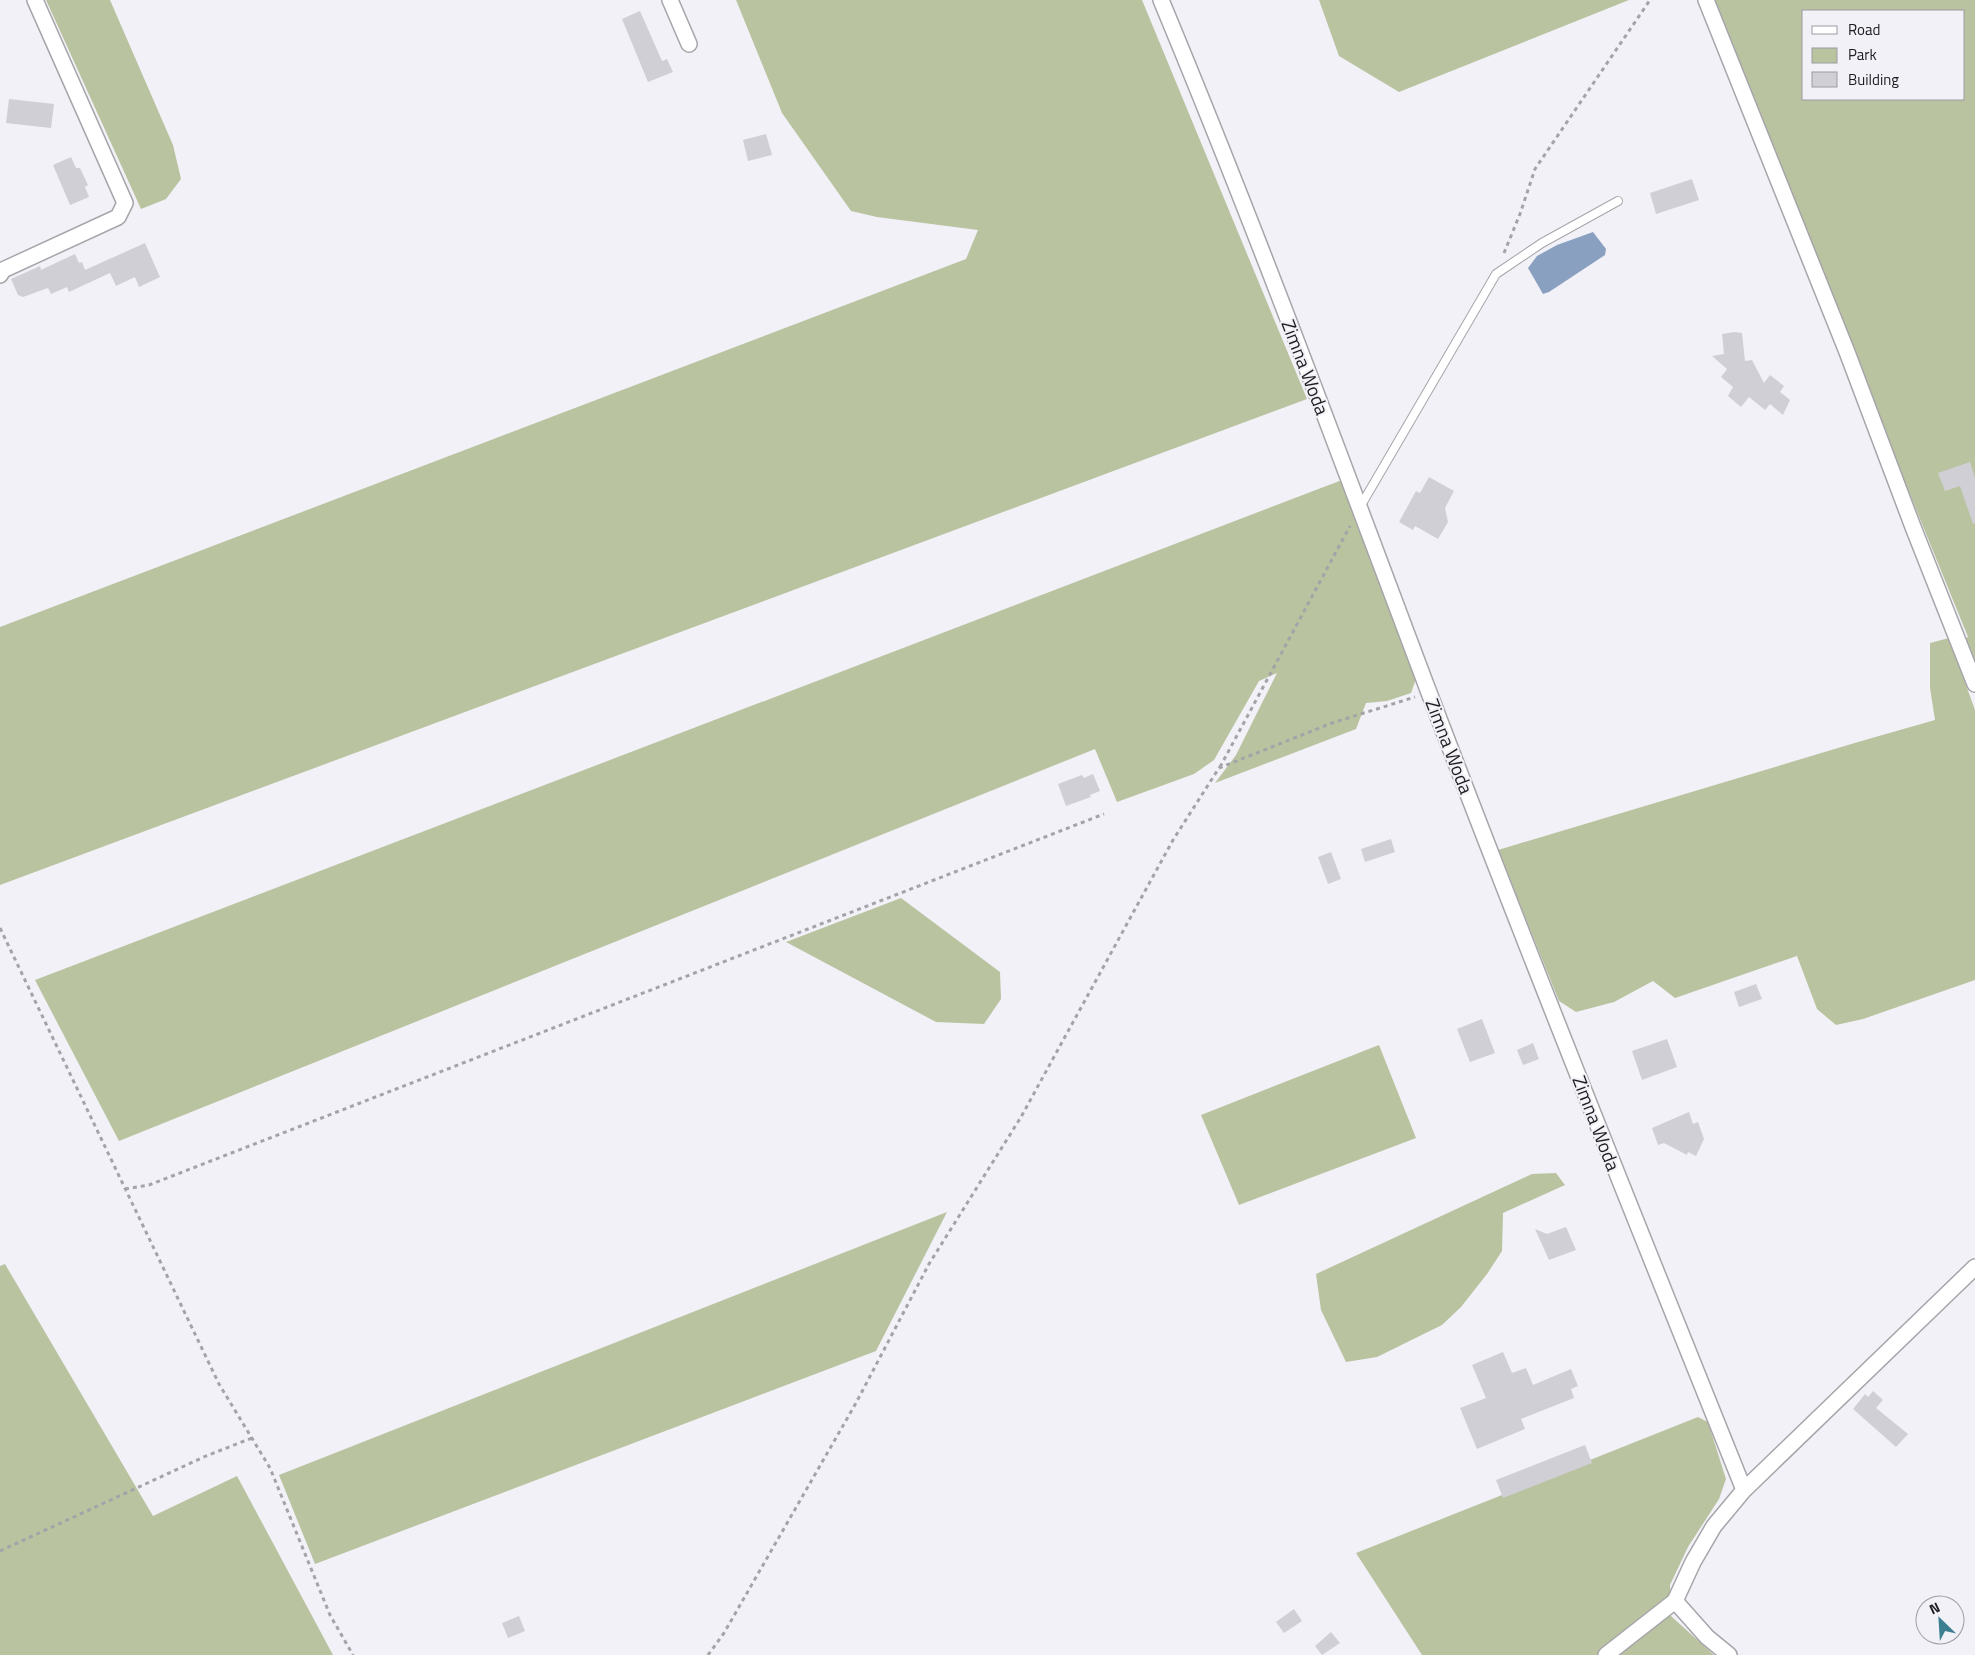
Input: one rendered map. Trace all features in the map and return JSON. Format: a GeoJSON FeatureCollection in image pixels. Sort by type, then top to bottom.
{"type":"FeatureCollection","features":[{"type":"Feature","properties":{"kind":"street"},"geometry":{"type":"LineString","coordinates":[[0,275],[3,270],[118,217],[125,203],[35,0]]}},
{"type":"Feature","properties":{"kind":"street"},"geometry":{"type":"LineString","coordinates":[[670,0],[689,44]]}},
{"type":"Feature","properties":{"kind":"street","name":"Zimna Woda"},"geometry":{"type":"LineString","coordinates":[[1161,0],[1222,147],[1606,1149],[1744,1490]]}},
{"type":"Feature","properties":{"kind":"street"},"geometry":{"type":"LineString","coordinates":[[1706,0],[1848,352],[1909,518],[1975,684]]}},
{"type":"Feature","properties":{"kind":"street"},"geometry":{"type":"LineString","coordinates":[[1606,1655],[1675,1601],[1693,1562],[1714,1526],[1744,1490],[1975,1267]]}},
{"type":"Feature","properties":{"kind":"street"},"geometry":{"type":"LineString","coordinates":[[1675,1601],[1708,1638],[1729,1655]]}},
{"type":"Feature","properties":{"kind":"lane"},"geometry":{"type":"LineString","coordinates":[[1360,508],[1496,274],[1542,242],[1618,201]]}},
{"type":"Feature","properties":{"kind":"path"},"geometry":{"type":"LineString","coordinates":[[1496,274],[1520,214],[1535,169],[1651,1]]}},
{"type":"Feature","properties":{"kind":"path"},"geometry":{"type":"LineString","coordinates":[[708,1655],[724,1633],[856,1404],[929,1264],[1021,1116],[1173,840],[1219,768],[1360,508]]}},
{"type":"Feature","properties":{"kind":"path"},"geometry":{"type":"LineString","coordinates":[[1219,768],[1332,723],[1430,692]]}},
{"type":"Feature","properties":{"kind":"path"},"geometry":{"type":"LineString","coordinates":[[125,1189],[158,1181],[1104,814]]}},
{"type":"Feature","properties":{"kind":"path"},"geometry":{"type":"LineString","coordinates":[[0,928],[219,1384],[270,1468],[330,1615],[353,1655]]}},
{"type":"Feature","properties":{"kind":"path"},"geometry":{"type":"LineString","coordinates":[[0,1551],[206,1456],[252,1438]]}},
{"type":"Feature","properties":{"kind":"green space"},"geometry":{"type":"Polygon","coordinates":[[[46,0],[110,0],[173,145],[181,179],[166,199],[141,209],[46,0]]]}},
{"type":"Feature","properties":{"kind":"green space"},"geometry":{"type":"Polygon","coordinates":[[[736,0],[1142,0],[1307,399],[0,885],[0,627],[966,259],[978,230],[877,217],[851,211],[782,113],[736,0]]]}},
{"type":"Feature","properties":{"kind":"green space"},"geometry":{"type":"Polygon","coordinates":[[[1319,0],[1629,0],[1399,92],[1339,56],[1319,0]]]}},
{"type":"Feature","properties":{"kind":"green space"},"geometry":{"type":"Polygon","coordinates":[[[1709,0],[1975,0],[1975,661],[1966,638],[1968,637],[1709,0]]]}},
{"type":"Feature","properties":{"kind":"green space"},"geometry":{"type":"Polygon","coordinates":[[[1342,480],[1416,679],[1411,693],[1387,701],[1366,703],[1356,729],[1215,783],[1236,755],[1277,673],[1259,681],[1214,760],[1194,774],[1117,802],[1095,749],[119,1141],[35,980],[1342,480]]]}},
{"type":"Feature","properties":{"kind":"green space"},"geometry":{"type":"Polygon","coordinates":[[[1949,638],[1975,710],[1975,980],[1863,1019],[1836,1025],[1817,1009],[1797,956],[1675,998],[1653,981],[1614,1002],[1576,1012],[1559,1001],[1498,850],[1935,720],[1930,688],[1930,643],[1949,638]]]}},
{"type":"Feature","properties":{"kind":"green space"},"geometry":{"type":"Polygon","coordinates":[[[901,898],[1000,972],[1001,999],[984,1024],[936,1022],[786,942],[901,898]]]}},
{"type":"Feature","properties":{"kind":"green space"},"geometry":{"type":"Polygon","coordinates":[[[1379,1045],[1416,1138],[1239,1205],[1201,1115],[1379,1045]]]}},
{"type":"Feature","properties":{"kind":"green space"},"geometry":{"type":"Polygon","coordinates":[[[1556,1173],[1565,1185],[1503,1213],[1502,1251],[1461,1307],[1442,1325],[1377,1357],[1346,1362],[1321,1310],[1316,1274],[1532,1174],[1556,1173]]]}},
{"type":"Feature","properties":{"kind":"green space"},"geometry":{"type":"Polygon","coordinates":[[[947,1212],[876,1351],[315,1564],[279,1475],[947,1212]]]}},
{"type":"Feature","properties":{"kind":"green space"},"geometry":{"type":"Polygon","coordinates":[[[5,1264],[153,1516],[237,1476],[333,1655],[0,1655],[0,1266],[5,1264]]]}},
{"type":"Feature","properties":{"kind":"green space"},"geometry":{"type":"Polygon","coordinates":[[[1698,1417],[1708,1422],[1726,1479],[1719,1499],[1688,1547],[1670,1585],[1671,1616],[1714,1655],[1422,1655],[1356,1553],[1698,1417]]]}},
{"type":"Feature","properties":{"kind":"water"},"geometry":{"type":"Polygon","coordinates":[[[1593,232],[1606,249],[1605,255],[1549,292],[1543,294],[1528,268],[1537,256],[1557,245],[1593,232]]]}},
{"type":"Feature","properties":{"kind":"building"},"geometry":{"type":"Polygon","coordinates":[[[640,11],[662,61],[667,59],[673,72],[648,82],[622,19],[640,11]]]}},
{"type":"Feature","properties":{"kind":"building"},"geometry":{"type":"Polygon","coordinates":[[[9,99],[54,104],[51,128],[6,123],[9,99]]]}},
{"type":"Feature","properties":{"kind":"building"},"geometry":{"type":"Polygon","coordinates":[[[766,134],[772,155],[748,161],[743,140],[766,134]]]}},
{"type":"Feature","properties":{"kind":"building"},"geometry":{"type":"Polygon","coordinates":[[[71,157],[76,168],[80,168],[88,185],[85,187],[89,197],[70,205],[53,165],[71,157]]]}},
{"type":"Feature","properties":{"kind":"building"},"geometry":{"type":"Polygon","coordinates":[[[1692,179],[1699,200],[1656,214],[1650,193],[1692,179]]]}},
{"type":"Feature","properties":{"kind":"building"},"geometry":{"type":"Polygon","coordinates":[[[145,243],[160,277],[139,287],[135,277],[116,286],[110,273],[69,292],[67,287],[51,294],[48,288],[23,297],[18,295],[11,279],[40,266],[41,270],[75,254],[79,263],[82,262],[85,270],[145,243]]]}},
{"type":"Feature","properties":{"kind":"building"},"geometry":{"type":"Polygon","coordinates":[[[1742,333],[1745,361],[1752,360],[1764,383],[1770,375],[1784,386],[1780,392],[1790,400],[1783,415],[1770,404],[1765,410],[1749,397],[1741,407],[1728,396],[1733,387],[1721,377],[1727,369],[1712,356],[1724,354],[1722,334],[1742,333]]]}},
{"type":"Feature","properties":{"kind":"building"},"geometry":{"type":"Polygon","coordinates":[[[1970,462],[1975,478],[1975,523],[1973,524],[1960,486],[1945,491],[1938,473],[1970,462]]]}},
{"type":"Feature","properties":{"kind":"building"},"geometry":{"type":"Polygon","coordinates":[[[1429,477],[1454,491],[1445,508],[1448,522],[1438,539],[1415,526],[1413,530],[1399,522],[1416,491],[1420,493],[1429,477]]]}},
{"type":"Feature","properties":{"kind":"building"},"geometry":{"type":"Polygon","coordinates":[[[1093,774],[1100,791],[1090,795],[1091,797],[1066,806],[1058,784],[1082,775],[1084,778],[1093,774]]]}},
{"type":"Feature","properties":{"kind":"building"},"geometry":{"type":"Polygon","coordinates":[[[1391,839],[1395,852],[1365,862],[1361,849],[1391,839]]]}},
{"type":"Feature","properties":{"kind":"building"},"geometry":{"type":"Polygon","coordinates":[[[1331,852],[1341,879],[1328,884],[1318,857],[1331,852]]]}},
{"type":"Feature","properties":{"kind":"building"},"geometry":{"type":"Polygon","coordinates":[[[1756,984],[1762,999],[1739,1007],[1734,992],[1756,984]]]}},
{"type":"Feature","properties":{"kind":"building"},"geometry":{"type":"Polygon","coordinates":[[[1482,1019],[1495,1053],[1470,1062],[1457,1029],[1482,1019]]]}},
{"type":"Feature","properties":{"kind":"building"},"geometry":{"type":"Polygon","coordinates":[[[1667,1039],[1677,1067],[1642,1080],[1632,1051],[1667,1039]]]}},
{"type":"Feature","properties":{"kind":"building"},"geometry":{"type":"Polygon","coordinates":[[[1533,1043],[1539,1059],[1523,1065],[1517,1050],[1533,1043]]]}},
{"type":"Feature","properties":{"kind":"building"},"geometry":{"type":"Polygon","coordinates":[[[1689,1112],[1693,1124],[1698,1122],[1704,1139],[1696,1156],[1688,1152],[1687,1155],[1664,1143],[1658,1145],[1652,1128],[1689,1112]]]}},
{"type":"Feature","properties":{"kind":"building"},"geometry":{"type":"Polygon","coordinates":[[[1566,1227],[1576,1250],[1549,1260],[1535,1229],[1547,1234],[1566,1227]]]}},
{"type":"Feature","properties":{"kind":"building"},"geometry":{"type":"Polygon","coordinates":[[[1503,1352],[1512,1373],[1526,1368],[1533,1385],[1571,1369],[1578,1386],[1571,1389],[1574,1398],[1521,1419],[1525,1429],[1477,1449],[1460,1408],[1486,1398],[1472,1365],[1503,1352]]]}},
{"type":"Feature","properties":{"kind":"building"},"geometry":{"type":"Polygon","coordinates":[[[1873,1391],[1883,1400],[1876,1408],[1908,1434],[1896,1447],[1853,1409],[1865,1394],[1868,1397],[1873,1391]]]}},
{"type":"Feature","properties":{"kind":"building"},"geometry":{"type":"Polygon","coordinates":[[[1585,1445],[1592,1463],[1503,1498],[1496,1480],[1585,1445]]]}},
{"type":"Feature","properties":{"kind":"building"},"geometry":{"type":"Polygon","coordinates":[[[1294,1609],[1302,1621],[1284,1633],[1276,1622],[1294,1609]]]}},
{"type":"Feature","properties":{"kind":"building"},"geometry":{"type":"Polygon","coordinates":[[[519,1616],[525,1631],[508,1638],[502,1623],[519,1616]]]}},
{"type":"Feature","properties":{"kind":"building"},"geometry":{"type":"Polygon","coordinates":[[[1331,1632],[1340,1643],[1322,1655],[1315,1646],[1331,1632]]]}}]}
